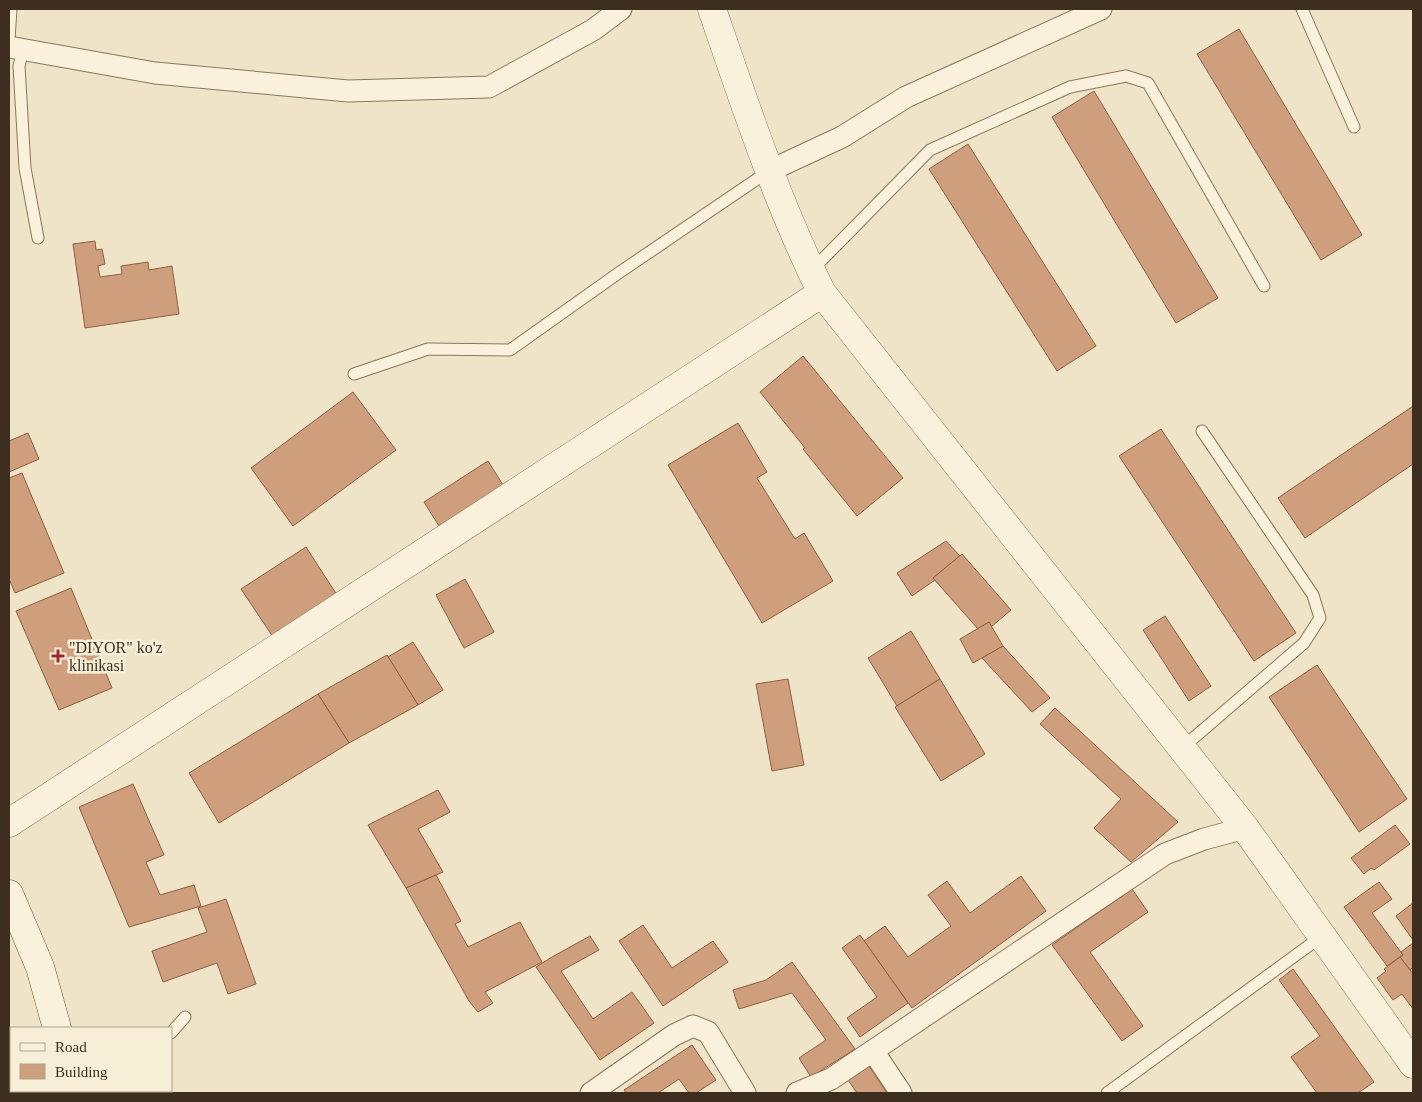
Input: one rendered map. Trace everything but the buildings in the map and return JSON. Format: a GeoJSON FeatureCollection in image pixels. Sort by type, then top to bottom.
{"type":"FeatureCollection","features":[{"type":"Feature","properties":{"kind":"street"},"geometry":{"type":"LineString","coordinates":[[13,46],[154,73],[348,91],[489,87],[593,30],[621,9]]}},
{"type":"Feature","properties":{"kind":"street"},"geometry":{"type":"LineString","coordinates":[[712,9],[769,171],[817,282],[1246,828],[1413,1064]]}},
{"type":"Feature","properties":{"kind":"street"},"geometry":{"type":"LineString","coordinates":[[769,171],[842,137],[906,97],[1101,9]]}},
{"type":"Feature","properties":{"kind":"street"},"geometry":{"type":"LineString","coordinates":[[9,823],[817,282]]}},
{"type":"Feature","properties":{"kind":"street"},"geometry":{"type":"LineString","coordinates":[[797,1093],[831,1079],[1165,854],[1204,839],[1246,828]]}},
{"type":"Feature","properties":{"kind":"street"},"geometry":{"type":"LineString","coordinates":[[9,894],[40,966],[57,1027]]}},
{"type":"Feature","properties":{"kind":"street"},"geometry":{"type":"LineString","coordinates":[[591,1093],[674,1035],[693,1026],[708,1032],[745,1093]]}},
{"type":"Feature","properties":{"kind":"street"},"geometry":{"type":"LineString","coordinates":[[873,1050],[901,1093]]}},
{"type":"Feature","properties":{"kind":"lane"},"geometry":{"type":"LineString","coordinates":[[10,9],[13,46],[19,66],[25,168],[38,238]]}},
{"type":"Feature","properties":{"kind":"lane"},"geometry":{"type":"LineString","coordinates":[[1302,9],[1354,127]]}},
{"type":"Feature","properties":{"kind":"lane"},"geometry":{"type":"LineString","coordinates":[[817,282],[930,150],[1070,87],[1126,76],[1148,83],[1264,286]]}},
{"type":"Feature","properties":{"kind":"lane"},"geometry":{"type":"LineString","coordinates":[[354,374],[428,349],[510,350],[620,272],[769,171]]}},
{"type":"Feature","properties":{"kind":"lane"},"geometry":{"type":"LineString","coordinates":[[1182,748],[1304,643],[1320,618],[1313,595],[1202,431]]}},
{"type":"Feature","properties":{"kind":"lane"},"geometry":{"type":"LineString","coordinates":[[1107,1093],[1322,936]]}},
{"type":"Feature","properties":{"kind":"lane"},"geometry":{"type":"LineString","coordinates":[[172,1031],[185,1017]]}},
{"type":"Feature","properties":{"kind":"place","name":"\"DIYOR\" ko'z klinikasi"},"geometry":{"type":"Point","coordinates":[58,656]}}]}
